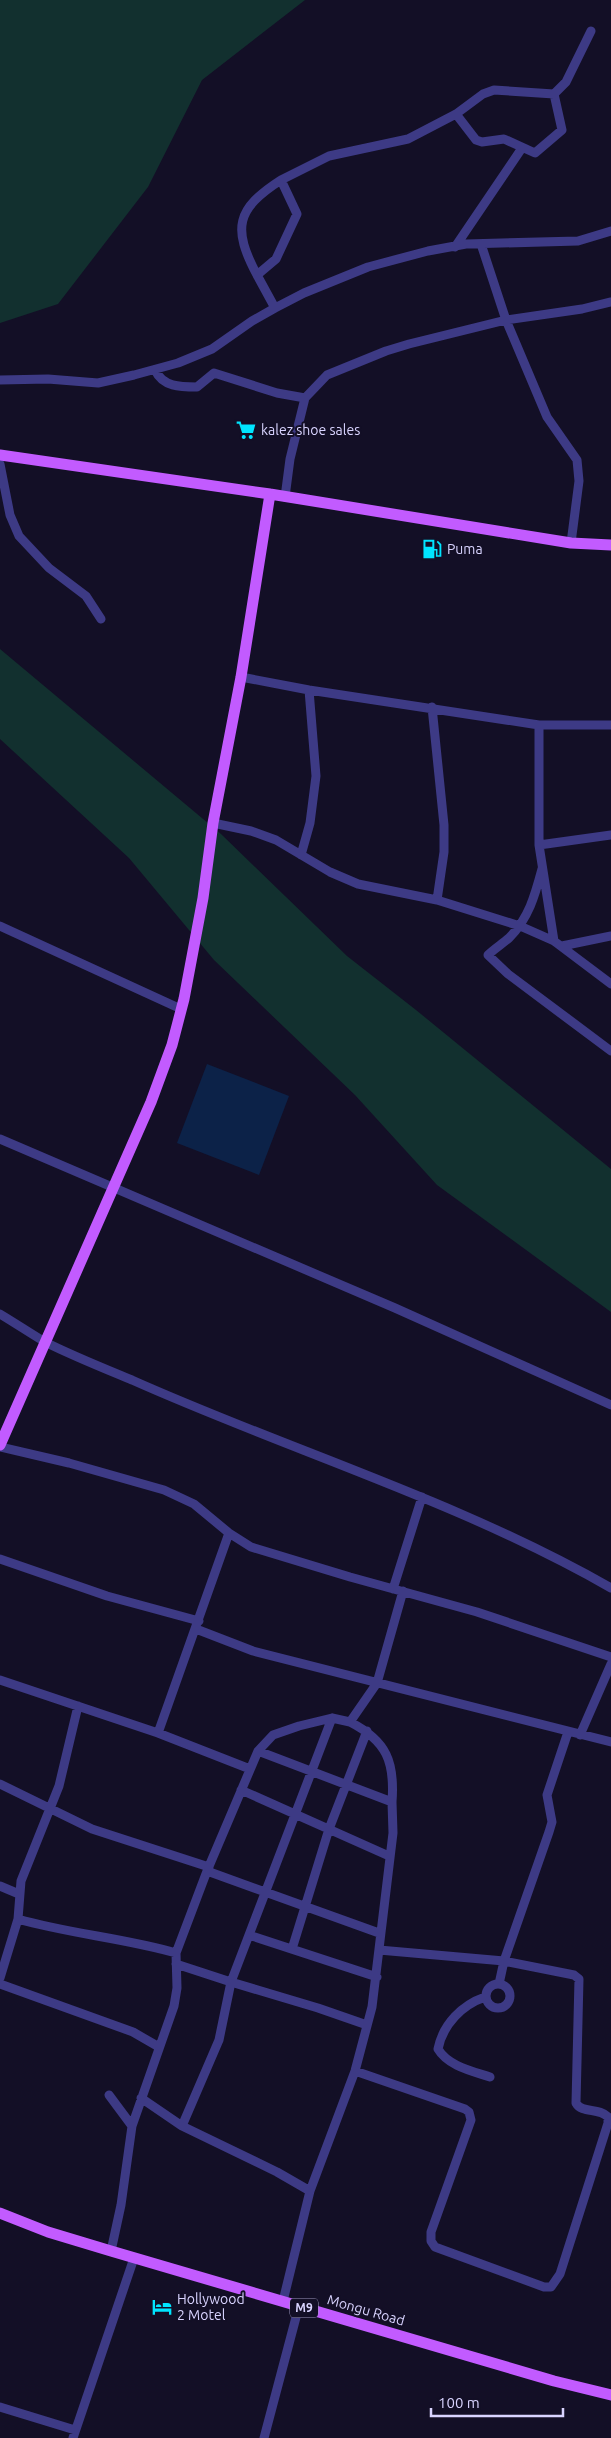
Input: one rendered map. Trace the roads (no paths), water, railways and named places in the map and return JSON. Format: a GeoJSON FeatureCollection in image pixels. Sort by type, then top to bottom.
{"type":"FeatureCollection","features":[{"type":"Feature","properties":{"kind":"main road"},"geometry":{"type":"LineString","coordinates":[[0,455],[270,494],[571,543],[611,545]]}},
{"type":"Feature","properties":{"kind":"main road"},"geometry":{"type":"LineString","coordinates":[[0,1446],[151,1102],[172,1045],[203,898],[270,494]]}},
{"type":"Feature","properties":{"kind":"main road","name":"Mongu Road"},"geometry":{"type":"LineString","coordinates":[[0,2213],[48,2232],[134,2258],[611,2395]]}},
{"type":"Feature","properties":{"kind":"street"},"geometry":{"type":"LineString","coordinates":[[275,308],[248,258],[243,242],[242,218],[253,201],[281,180],[329,156],[408,139],[456,114],[483,94],[494,90],[554,94],[566,82],[591,31]]}},
{"type":"Feature","properties":{"kind":"street"},"geometry":{"type":"LineString","coordinates":[[456,114],[476,140],[482,142],[504,139],[534,153],[538,152],[560,134],[562,127],[554,94]]}},
{"type":"Feature","properties":{"kind":"street"},"geometry":{"type":"LineString","coordinates":[[455,246],[522,148]]}},
{"type":"Feature","properties":{"kind":"street"},"geometry":{"type":"LineString","coordinates":[[257,275],[276,259],[297,214],[281,180]]}},
{"type":"Feature","properties":{"kind":"street"},"geometry":{"type":"LineString","coordinates":[[0,380],[48,379],[98,382],[155,370],[212,349],[252,320],[304,293],[368,267],[455,246],[578,241],[611,231]]}},
{"type":"Feature","properties":{"kind":"street"},"geometry":{"type":"LineString","coordinates":[[481,244],[506,320],[547,417],[577,460],[579,481],[571,543]]}},
{"type":"Feature","properties":{"kind":"street"},"geometry":{"type":"LineString","coordinates":[[284,497],[290,459],[305,398],[327,375],[386,351],[506,320],[582,309],[610,302]]}},
{"type":"Feature","properties":{"kind":"street"},"geometry":{"type":"LineString","coordinates":[[155,370],[163,381],[173,385],[197,387],[214,373],[276,393],[305,398]]}},
{"type":"Feature","properties":{"kind":"street"},"geometry":{"type":"LineString","coordinates":[[0,464],[10,516],[19,536],[49,568],[86,596],[101,618]]}},
{"type":"Feature","properties":{"kind":"street"},"geometry":{"type":"LineString","coordinates":[[241,677],[309,690],[539,724],[611,725]]}},
{"type":"Feature","properties":{"kind":"street"},"geometry":{"type":"LineString","coordinates":[[301,855],[310,822],[316,776],[309,690]]}},
{"type":"Feature","properties":{"kind":"street"},"geometry":{"type":"LineString","coordinates":[[432,707],[444,825],[444,852],[437,900]]}},
{"type":"Feature","properties":{"kind":"street"},"geometry":{"type":"LineString","coordinates":[[539,724],[539,845],[542,869],[558,943]]}},
{"type":"Feature","properties":{"kind":"street"},"geometry":{"type":"LineString","coordinates":[[214,823],[264,835],[330,872],[358,884],[437,900],[520,926],[558,943],[611,984]]}},
{"type":"Feature","properties":{"kind":"street"},"geometry":{"type":"LineString","coordinates":[[539,845],[611,835]]}},
{"type":"Feature","properties":{"kind":"street"},"geometry":{"type":"LineString","coordinates":[[542,869],[533,900],[520,926],[488,956],[508,974],[611,1051]]}},
{"type":"Feature","properties":{"kind":"street"},"geometry":{"type":"LineString","coordinates":[[0,926],[181,1009]]}},
{"type":"Feature","properties":{"kind":"street"},"geometry":{"type":"LineString","coordinates":[[558,943],[611,936]]}},
{"type":"Feature","properties":{"kind":"street"},"geometry":{"type":"LineString","coordinates":[[0,1139],[395,1308],[611,1405]]}},
{"type":"Feature","properties":{"kind":"street"},"geometry":{"type":"LineString","coordinates":[[0,1314],[45,1342],[268,1438],[422,1497],[563,1560],[611,1588]]}},
{"type":"Feature","properties":{"kind":"street"},"geometry":{"type":"LineString","coordinates":[[0,1446],[164,1490],[194,1504],[229,1533],[251,1547],[477,1612],[611,1657]]}},
{"type":"Feature","properties":{"kind":"street"},"geometry":{"type":"LineString","coordinates":[[394,1589],[422,1497]]}},
{"type":"Feature","properties":{"kind":"street"},"geometry":{"type":"LineString","coordinates":[[158,1733],[198,1625],[229,1533]]}},
{"type":"Feature","properties":{"kind":"street"},"geometry":{"type":"LineString","coordinates":[[0,1559],[198,1625],[253,1651],[611,1742]]}},
{"type":"Feature","properties":{"kind":"street"},"geometry":{"type":"LineString","coordinates":[[350,1722],[377,1683],[403,1591]]}},
{"type":"Feature","properties":{"kind":"street"},"geometry":{"type":"LineString","coordinates":[[580,1735],[611,1664]]}},
{"type":"Feature","properties":{"kind":"street"},"geometry":{"type":"LineString","coordinates":[[0,1680],[158,1733],[250,1769]]}},
{"type":"Feature","properties":{"kind":"street"},"geometry":{"type":"LineString","coordinates":[[0,1978],[18,1919],[19,1894],[27,1865],[61,1778],[78,1706]]}},
{"type":"Feature","properties":{"kind":"street"},"geometry":{"type":"LineString","coordinates":[[182,2126],[219,2040],[231,1982],[310,1771],[332,1718]]}},
{"type":"Feature","properties":{"kind":"street"},"geometry":{"type":"LineString","coordinates":[[111,2251],[121,2206],[132,2126],[174,2006],[177,1988],[176,1953],[240,1790],[258,1751],[274,1735],[299,1726],[332,1718],[350,1722],[367,1731],[380,1744],[390,1759],[394,1779],[392,1833],[379,1933],[377,1977],[355,2071],[310,2191],[282,2301]]}},
{"type":"Feature","properties":{"kind":"street"},"geometry":{"type":"LineString","coordinates":[[292,1949],[307,1906],[329,1829],[367,1731]]}},
{"type":"Feature","properties":{"kind":"street"},"geometry":{"type":"LineString","coordinates":[[499,1984],[504,1962],[552,1822],[547,1795],[568,1732]]}},
{"type":"Feature","properties":{"kind":"street"},"geometry":{"type":"LineString","coordinates":[[258,1751],[392,1802]]}},
{"type":"Feature","properties":{"kind":"street"},"geometry":{"type":"LineString","coordinates":[[0,1784],[99,1831],[208,1869],[264,1892],[379,1933]]}},
{"type":"Feature","properties":{"kind":"street"},"geometry":{"type":"LineString","coordinates":[[240,1790],[389,1856]]}},
{"type":"Feature","properties":{"kind":"street"},"geometry":{"type":"LineString","coordinates":[[0,1886],[19,1894]]}},
{"type":"Feature","properties":{"kind":"street"},"geometry":{"type":"LineString","coordinates":[[18,1919],[52,1928],[113,1938],[176,1953]]}},
{"type":"Feature","properties":{"kind":"street"},"geometry":{"type":"LineString","coordinates":[[249,1935],[377,1977]]}},
{"type":"Feature","properties":{"kind":"street"},"geometry":{"type":"LineString","coordinates":[[355,2071],[466,2109],[469,2112],[471,2120],[431,2232],[431,2241],[436,2247],[544,2287],[551,2287],[560,2274],[608,2117],[604,2113],[582,2108],[576,2103],[579,1979],[574,1975],[504,1962],[379,1950]]}},
{"type":"Feature","properties":{"kind":"street"},"geometry":{"type":"LineString","coordinates":[[176,1964],[367,2025]]}},
{"type":"Feature","properties":{"kind":"street"},"geometry":{"type":"LineString","coordinates":[[0,1984],[133,2032],[160,2047]]}},
{"type":"Feature","properties":{"kind":"street"},"geometry":{"type":"LineString","coordinates":[[499,1984],[504,1986],[510,1994],[508,2003],[500,2008],[490,2006],[486,1997],[489,1987],[499,1984]]}},
{"type":"Feature","properties":{"kind":"street"},"geometry":{"type":"LineString","coordinates":[[486,1997],[462,2009],[444,2031],[438,2049],[443,2057],[457,2065],[490,2077]]}},
{"type":"Feature","properties":{"kind":"street"},"geometry":{"type":"LineString","coordinates":[[108,2095],[132,2126]]}},
{"type":"Feature","properties":{"kind":"street"},"geometry":{"type":"LineString","coordinates":[[141,2098],[182,2126],[277,2172],[310,2191]]}},
{"type":"Feature","properties":{"kind":"street"},"geometry":{"type":"LineString","coordinates":[[0,2407],[74,2434],[134,2258]]}},
{"type":"Feature","properties":{"kind":"street"},"geometry":{"type":"LineString","coordinates":[[264,2438],[298,2306]]}},
{"type":"Feature","properties":{"kind":"water"},"geometry":{"type":"Polygon","coordinates":[[[207,1064],[289,1096],[259,1175],[177,1143],[207,1064]]]}},
{"type":"Feature","properties":{"kind":"place","name":"kalez shoe sales"},"geometry":{"type":"Point","coordinates":[246,430]}},
{"type":"Feature","properties":{"kind":"place","name":"Puma"},"geometry":{"type":"Point","coordinates":[432,549]}},
{"type":"Feature","properties":{"kind":"place","name":"Hollywood 2 Motel"},"geometry":{"type":"Point","coordinates":[162,2307]}}]}
